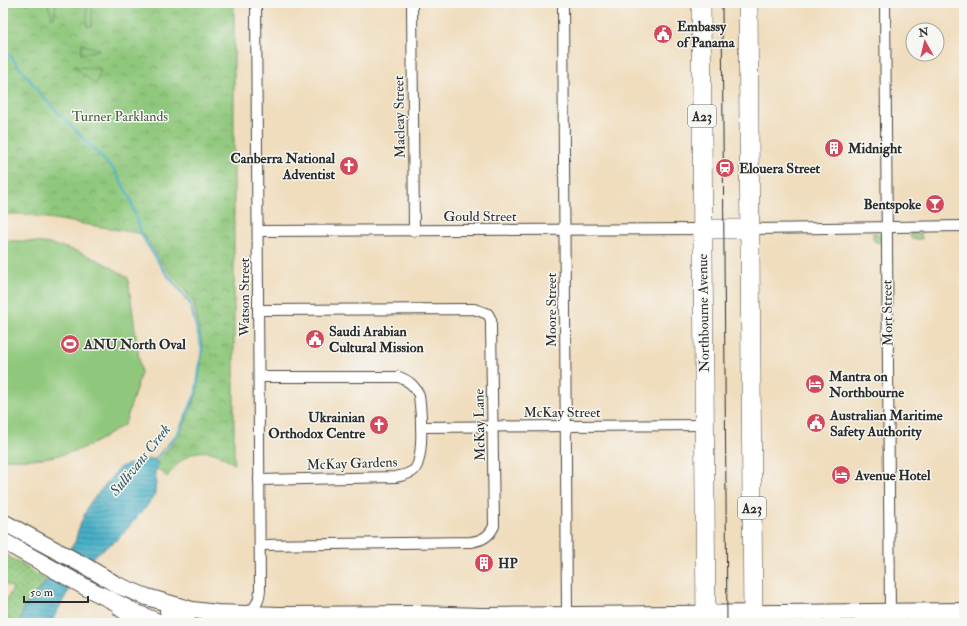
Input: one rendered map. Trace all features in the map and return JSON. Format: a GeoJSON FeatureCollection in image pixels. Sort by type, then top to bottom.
{"type":"FeatureCollection","features":[{"type":"Feature","properties":{"kind":"highway","name":"Northbourne Avenue"},"geometry":{"type":"LineString","coordinates":[[701,3],[706,618]]}},
{"type":"Feature","properties":{"kind":"highway","name":"A23"},"geometry":{"type":"LineString","coordinates":[[748,3],[753,618]]}},
{"type":"Feature","properties":{"kind":"highway"},"geometry":{"type":"LineString","coordinates":[[703,229],[750,229]]}},
{"type":"Feature","properties":{"kind":"main road"},"geometry":{"type":"LineString","coordinates":[[3,522],[87,567],[102,571],[136,586],[172,597],[180,602],[187,620],[208,612],[394,619],[417,614],[706,618],[943,617],[964,611]]}},
{"type":"Feature","properties":{"kind":"main road"},"geometry":{"type":"LineString","coordinates":[[3,541],[54,570],[139,614],[161,623]]}},
{"type":"Feature","properties":{"kind":"street","name":"Watson Street"},"geometry":{"type":"LineString","coordinates":[[242,614],[249,612],[257,605],[260,590],[256,3]]}},
{"type":"Feature","properties":{"kind":"street","name":"Macleay Street"},"geometry":{"type":"LineString","coordinates":[[412,3],[414,231]]}},
{"type":"Feature","properties":{"kind":"street","name":"Moore Street"},"geometry":{"type":"LineString","coordinates":[[563,3],[567,616]]}},
{"type":"Feature","properties":{"kind":"street","name":"Mort Street"},"geometry":{"type":"LineString","coordinates":[[885,3],[890,617]]}},
{"type":"Feature","properties":{"kind":"street"},"geometry":{"type":"LineString","coordinates":[[750,229],[964,226]]}},
{"type":"Feature","properties":{"kind":"street","name":"Gould Street"},"geometry":{"type":"LineString","coordinates":[[258,231],[703,229]]}},
{"type":"Feature","properties":{"kind":"street","name":"McKay Lane"},"geometry":{"type":"LineString","coordinates":[[258,310],[474,309],[488,314],[491,320],[494,526],[487,537],[479,541],[471,542],[260,545]]}},
{"type":"Feature","properties":{"kind":"street","name":"McKay Gardens"},"geometry":{"type":"LineString","coordinates":[[259,377],[399,377],[409,381],[416,388],[419,395],[421,427],[421,448],[418,463],[414,471],[405,476],[259,480]]}},
{"type":"Feature","properties":{"kind":"street","name":"McKay Street"},"geometry":{"type":"LineString","coordinates":[[421,427],[704,425]]}},
{"type":"Feature","properties":{"kind":"street"},"geometry":{"type":"LineString","coordinates":[[83,585],[136,623]]}},
{"type":"Feature","properties":{"kind":"street","name":"Watson Street"},"geometry":{"type":"LineString","coordinates":[[260,590],[264,605],[272,613],[280,615]]}},
{"type":"Feature","properties":{"kind":"green space","name":"Turner Parklands"},"geometry":{"type":"Polygon","coordinates":[[[3,3],[234,3],[234,464],[217,454],[201,452],[194,453],[182,460],[167,477],[154,466],[180,434],[197,394],[203,348],[193,301],[165,267],[143,234],[24,214],[3,214],[3,3]]]}},
{"type":"Feature","properties":{"kind":"green space"},"geometry":{"type":"Polygon","coordinates":[[[47,3],[56,3],[54,18],[51,17],[52,15],[47,3]]]}},
{"type":"Feature","properties":{"kind":"green space"},"geometry":{"type":"Polygon","coordinates":[[[87,3],[92,3],[92,26],[87,26],[87,3]]]}},
{"type":"Feature","properties":{"kind":"green space"},"geometry":{"type":"Polygon","coordinates":[[[82,44],[97,49],[99,48],[99,50],[81,54],[82,44]]]}},
{"type":"Feature","properties":{"kind":"green space"},"geometry":{"type":"Polygon","coordinates":[[[75,65],[77,67],[101,69],[95,84],[76,68],[74,68],[75,65]]]}},
{"type":"Feature","properties":{"kind":"green space"},"geometry":{"type":"Polygon","coordinates":[[[873,233],[881,236],[884,243],[875,242],[873,239],[873,233]]]}},
{"type":"Feature","properties":{"kind":"green space"},"geometry":{"type":"Polygon","coordinates":[[[911,233],[921,233],[922,239],[912,239],[910,237],[911,233]]]}},
{"type":"Feature","properties":{"kind":"green space","name":"ANU North Oval"},"geometry":{"type":"Polygon","coordinates":[[[3,241],[37,242],[68,249],[99,261],[128,278],[141,373],[125,424],[100,440],[85,447],[51,457],[3,459],[3,241]]]}},
{"type":"Feature","properties":{"kind":"green space"},"geometry":{"type":"Polygon","coordinates":[[[3,553],[46,580],[23,609],[20,623],[3,623],[3,607],[13,588],[3,583],[3,553]]]}},
{"type":"Feature","properties":{"kind":"water"},"geometry":{"type":"Polygon","coordinates":[[[148,459],[155,459],[158,465],[155,473],[155,494],[147,506],[118,539],[95,555],[66,595],[51,623],[20,623],[23,609],[45,583],[75,542],[78,530],[89,504],[120,467],[129,464],[137,464],[148,459]]]}},
{"type":"Feature","properties":{"kind":"waterway","name":"Sullivans Creek"},"geometry":{"type":"LineString","coordinates":[[3,42],[5,49],[44,98],[115,171],[130,198],[142,236],[163,269],[190,303],[202,349],[196,393],[178,433],[154,461]]}},
{"type":"Feature","properties":{"kind":"tram line"},"geometry":{"type":"LineString","coordinates":[[722,3],[727,623]]}},
{"type":"Feature","properties":{"kind":"place","name":"Embassy of Panama"},"geometry":{"type":"Point","coordinates":[663,34]}},
{"type":"Feature","properties":{"kind":"place","name":"Midnight"},"geometry":{"type":"Point","coordinates":[834,148]}},
{"type":"Feature","properties":{"kind":"place","name":"Canberra National Adventist"},"geometry":{"type":"Point","coordinates":[349,166]}},
{"type":"Feature","properties":{"kind":"place","name":"Elouera Street"},"geometry":{"type":"Point","coordinates":[725,168]}},
{"type":"Feature","properties":{"kind":"place","name":"Bentspoke"},"geometry":{"type":"Point","coordinates":[935,204]}},
{"type":"Feature","properties":{"kind":"place","name":"Saudi Arabian Cultural Mission"},"geometry":{"type":"Point","coordinates":[315,339]}},
{"type":"Feature","properties":{"kind":"place","name":"ANU North Oval"},"geometry":{"type":"Point","coordinates":[70,344]}},
{"type":"Feature","properties":{"kind":"place","name":"Mantra on Northbourne"},"geometry":{"type":"Point","coordinates":[815,384]}},
{"type":"Feature","properties":{"kind":"place","name":"Australian Maritime Safety Authority"},"geometry":{"type":"Point","coordinates":[816,423]}},
{"type":"Feature","properties":{"kind":"place","name":"Ukrainian Orthodox Centre"},"geometry":{"type":"Point","coordinates":[379,425]}},
{"type":"Feature","properties":{"kind":"place","name":"Avenue Hotel"},"geometry":{"type":"Point","coordinates":[841,475]}},
{"type":"Feature","properties":{"kind":"place","name":"HP"},"geometry":{"type":"Point","coordinates":[484,563]}}]}
